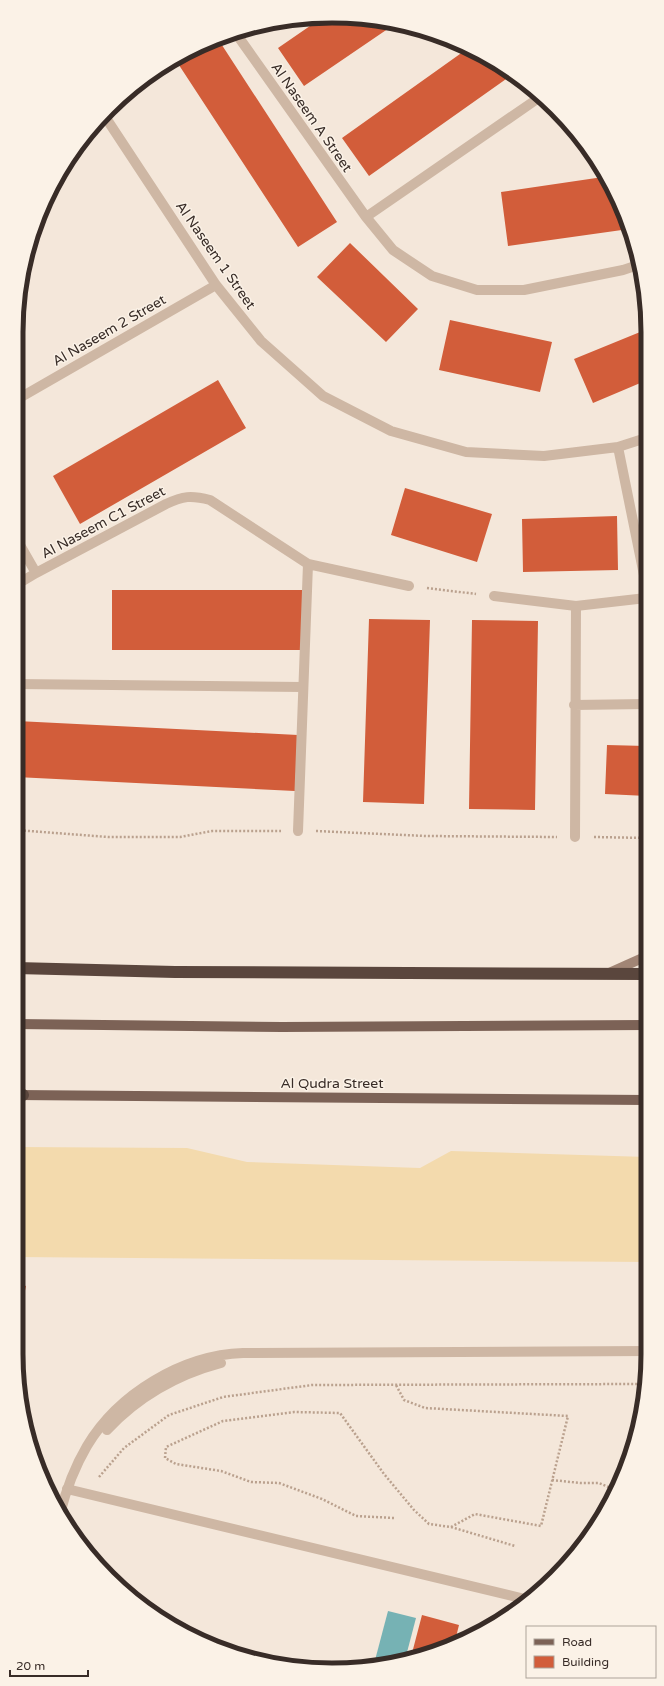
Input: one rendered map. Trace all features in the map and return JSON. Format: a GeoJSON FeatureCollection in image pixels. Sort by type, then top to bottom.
{"type":"FeatureCollection","features":[{"type":"Feature","properties":{"kind":"highway"},"geometry":{"type":"LineString","coordinates":[[23,968],[175,972],[641,974]]}},
{"type":"Feature","properties":{"kind":"main road"},"geometry":{"type":"LineString","coordinates":[[23,1024],[282,1027],[641,1025]]}},
{"type":"Feature","properties":{"kind":"main road","name":"Al Qudra Street"},"geometry":{"type":"LineString","coordinates":[[23,1095],[641,1100]]}},
{"type":"Feature","properties":{"kind":"street","name":"Al Naseem A Street"},"geometry":{"type":"LineString","coordinates":[[239,37],[366,217],[393,250],[432,276],[477,290],[524,290],[623,270],[634,266]]}},
{"type":"Feature","properties":{"kind":"street"},"geometry":{"type":"LineString","coordinates":[[366,217],[536,100]]}},
{"type":"Feature","properties":{"kind":"street","name":"Al Naseem 1 Street"},"geometry":{"type":"LineString","coordinates":[[108,120],[216,285],[261,341],[323,396],[392,431],[466,452],[544,456],[618,448],[641,440]]}},
{"type":"Feature","properties":{"kind":"street","name":"Al Naseem 2 Street"},"geometry":{"type":"LineString","coordinates":[[23,396],[216,285]]}},
{"type":"Feature","properties":{"kind":"street"},"geometry":{"type":"LineString","coordinates":[[618,448],[641,561]]}},
{"type":"Feature","properties":{"kind":"street","name":"Al Naseem C1 Street"},"geometry":{"type":"LineString","coordinates":[[23,581],[180,497],[195,496],[210,500],[308,564],[409,586]]}},
{"type":"Feature","properties":{"kind":"street","name":"Al Naseem C1 Street"},"geometry":{"type":"LineString","coordinates":[[23,550],[36,573]]}},
{"type":"Feature","properties":{"kind":"street"},"geometry":{"type":"LineString","coordinates":[[298,831],[302,687],[308,564]]}},
{"type":"Feature","properties":{"kind":"street"},"geometry":{"type":"LineString","coordinates":[[494,596],[576,606],[641,599]]}},
{"type":"Feature","properties":{"kind":"street"},"geometry":{"type":"LineString","coordinates":[[575,837],[574,705],[576,606]]}},
{"type":"Feature","properties":{"kind":"street"},"geometry":{"type":"LineString","coordinates":[[23,684],[302,687]]}},
{"type":"Feature","properties":{"kind":"street"},"geometry":{"type":"LineString","coordinates":[[574,705],[641,704]]}},
{"type":"Feature","properties":{"kind":"street"},"geometry":{"type":"LineString","coordinates":[[606,974],[641,959]]}},
{"type":"Feature","properties":{"kind":"street"},"geometry":{"type":"LineString","coordinates":[[62,1505],[67,1489],[94,1447],[108,1429],[142,1398],[160,1386],[181,1376],[202,1368],[252,1354],[641,1350]]}},
{"type":"Feature","properties":{"kind":"street"},"geometry":{"type":"LineString","coordinates":[[67,1489],[521,1598]]}},
{"type":"Feature","properties":{"kind":"path"},"geometry":{"type":"LineString","coordinates":[[409,586],[494,596]]}},
{"type":"Feature","properties":{"kind":"path"},"geometry":{"type":"LineString","coordinates":[[575,837],[641,838]]}},
{"type":"Feature","properties":{"kind":"path"},"geometry":{"type":"LineString","coordinates":[[75,1526],[85,1493],[124,1448],[169,1415],[223,1397],[312,1385],[639,1384]]}},
{"type":"Feature","properties":{"kind":"path"},"geometry":{"type":"LineString","coordinates":[[396,1385],[404,1400],[425,1408],[568,1416],[541,1526],[475,1514],[450,1527]]}},
{"type":"Feature","properties":{"kind":"path"},"geometry":{"type":"LineString","coordinates":[[394,1518],[356,1516],[322,1499],[279,1483],[251,1482],[221,1471],[176,1464],[164,1458],[166,1447],[223,1420],[294,1412],[340,1413],[384,1474],[414,1510],[429,1524],[450,1527],[515,1546]]}},
{"type":"Feature","properties":{"kind":"path"},"geometry":{"type":"LineString","coordinates":[[552,1480],[580,1483],[599,1483],[610,1488]]}},
{"type":"Feature","properties":{"kind":"sand"},"geometry":{"type":"Polygon","coordinates":[[[23,1147],[187,1148],[247,1162],[420,1168],[451,1151],[641,1157],[641,1262],[23,1257],[23,1147]]]}},
{"type":"Feature","properties":{"kind":"water"},"geometry":{"type":"Polygon","coordinates":[[[388,1611],[416,1618],[407,1653],[375,1660],[388,1611]]]}},
{"type":"Feature","properties":{"kind":"building"},"geometry":{"type":"Polygon","coordinates":[[[313,24],[352,24],[388,28],[304,86],[278,48],[313,24]]]}},
{"type":"Feature","properties":{"kind":"building"},"geometry":{"type":"Polygon","coordinates":[[[221,44],[337,222],[298,247],[178,64],[221,44]]]}},
{"type":"Feature","properties":{"kind":"building"},"geometry":{"type":"Polygon","coordinates":[[[462,52],[486,64],[508,78],[369,176],[342,138],[462,52]]]}},
{"type":"Feature","properties":{"kind":"building"},"geometry":{"type":"Polygon","coordinates":[[[600,177],[624,230],[508,246],[501,192],[600,177]]]}},
{"type":"Feature","properties":{"kind":"building"},"geometry":{"type":"Polygon","coordinates":[[[350,243],[418,309],[386,342],[317,277],[350,243]]]}},
{"type":"Feature","properties":{"kind":"building"},"geometry":{"type":"Polygon","coordinates":[[[450,320],[552,342],[540,392],[439,370],[450,320]]]}},
{"type":"Feature","properties":{"kind":"building"},"geometry":{"type":"Polygon","coordinates":[[[641,332],[641,383],[593,403],[574,359],[641,332]]]}},
{"type":"Feature","properties":{"kind":"building"},"geometry":{"type":"Polygon","coordinates":[[[218,380],[246,428],[80,524],[53,476],[218,380]]]}},
{"type":"Feature","properties":{"kind":"building"},"geometry":{"type":"Polygon","coordinates":[[[405,488],[492,514],[477,562],[391,535],[405,488]]]}},
{"type":"Feature","properties":{"kind":"building"},"geometry":{"type":"Polygon","coordinates":[[[617,516],[618,570],[523,572],[522,519],[617,516]]]}},
{"type":"Feature","properties":{"kind":"building"},"geometry":{"type":"Polygon","coordinates":[[[112,590],[302,590],[302,650],[112,650],[112,590]]]}},
{"type":"Feature","properties":{"kind":"building"},"geometry":{"type":"Polygon","coordinates":[[[369,619],[430,620],[424,804],[363,802],[369,619]]]}},
{"type":"Feature","properties":{"kind":"building"},"geometry":{"type":"Polygon","coordinates":[[[472,620],[538,621],[535,810],[469,809],[472,620]]]}},
{"type":"Feature","properties":{"kind":"building"},"geometry":{"type":"Polygon","coordinates":[[[23,721],[298,735],[295,791],[23,777],[23,721]]]}},
{"type":"Feature","properties":{"kind":"building"},"geometry":{"type":"Polygon","coordinates":[[[607,745],[641,746],[641,796],[605,794],[607,745]]]}},
{"type":"Feature","properties":{"kind":"building"},"geometry":{"type":"Polygon","coordinates":[[[23,1285],[26,1286],[23,1300],[23,1285]]]}},
{"type":"Feature","properties":{"kind":"building"},"geometry":{"type":"Polygon","coordinates":[[[422,1615],[459,1625],[456,1636],[431,1647],[412,1652],[422,1615]]]}}]}
